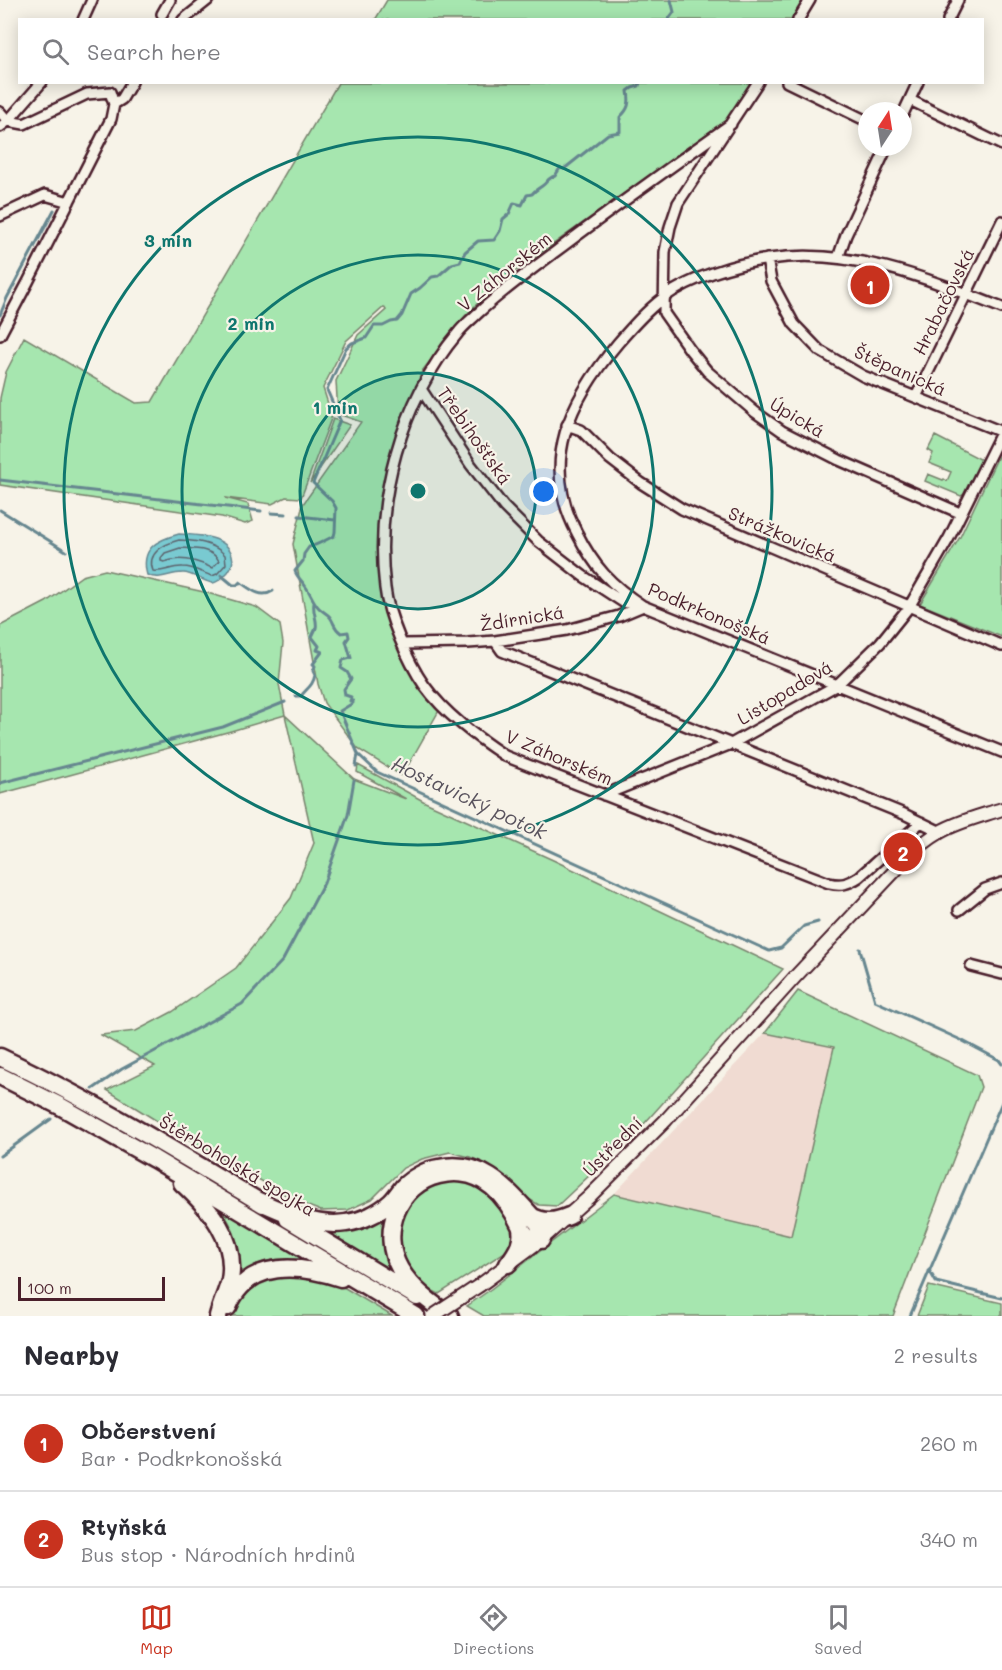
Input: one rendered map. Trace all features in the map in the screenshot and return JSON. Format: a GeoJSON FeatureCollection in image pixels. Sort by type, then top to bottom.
{"type":"FeatureCollection","features":[{"type":"Feature","properties":{"kind":"highway","name":"Štěrboholská spojka"},"geometry":{"type":"LineString","coordinates":[[0,1057],[162,1143],[449,1316]]}},
{"type":"Feature","properties":{"kind":"highway","name":"Štěrboholská spojka"},"geometry":{"type":"LineString","coordinates":[[0,1076],[60,1106],[154,1159],[416,1316]]}},
{"type":"Feature","properties":{"kind":"highway"},"geometry":{"type":"LineString","coordinates":[[154,1159],[207,1208],[225,1237],[231,1259],[231,1272],[218,1316]]}},
{"type":"Feature","properties":{"kind":"highway"},"geometry":{"type":"LineString","coordinates":[[254,1198],[314,1221],[347,1223],[381,1210],[407,1183],[421,1174],[454,1166],[471,1168],[494,1179],[506,1190],[526,1220],[529,1238],[541,1240]]}},
{"type":"Feature","properties":{"kind":"highway"},"geometry":{"type":"LineString","coordinates":[[449,1316],[420,1292],[400,1269],[395,1257],[391,1238],[394,1216],[402,1199],[414,1187],[428,1178],[449,1173],[467,1175],[485,1181],[499,1191],[526,1220],[555,1221],[569,1216]]}},
{"type":"Feature","properties":{"kind":"highway"},"geometry":{"type":"LineString","coordinates":[[508,1264],[521,1243],[526,1220]]}},
{"type":"Feature","properties":{"kind":"highway"},"geometry":{"type":"LineString","coordinates":[[225,1316],[231,1300],[244,1284],[256,1275],[277,1268],[316,1271],[374,1290]]}},
{"type":"Feature","properties":{"kind":"street"},"geometry":{"type":"LineString","coordinates":[[84,18],[92,0]]}},
{"type":"Feature","properties":{"kind":"street"},"geometry":{"type":"LineString","coordinates":[[162,14],[170,0]]}},
{"type":"Feature","properties":{"kind":"street"},"geometry":{"type":"LineString","coordinates":[[186,18],[208,0]]}},
{"type":"Feature","properties":{"kind":"street"},"geometry":{"type":"LineString","coordinates":[[799,18],[810,0]]}},
{"type":"Feature","properties":{"kind":"street"},"geometry":{"type":"LineString","coordinates":[[949,18],[958,0]]}},
{"type":"Feature","properties":{"kind":"street"},"geometry":{"type":"LineString","coordinates":[[4,124],[40,84]]}},
{"type":"Feature","properties":{"kind":"street"},"geometry":{"type":"LineString","coordinates":[[110,92],[116,84]]}},
{"type":"Feature","properties":{"kind":"street"},"geometry":{"type":"LineString","coordinates":[[114,104],[122,99],[131,84]]}},
{"type":"Feature","properties":{"kind":"street","name":"V Záhorském"},"geometry":{"type":"LineString","coordinates":[[664,297],[665,252],[678,203],[757,84]]}},
{"type":"Feature","properties":{"kind":"street"},"geometry":{"type":"LineString","coordinates":[[791,84],[858,117]]}},
{"type":"Feature","properties":{"kind":"street"},"geometry":{"type":"LineString","coordinates":[[909,102],[917,84]]}},
{"type":"Feature","properties":{"kind":"street"},"geometry":{"type":"LineString","coordinates":[[4,124],[24,124],[87,94],[110,92]]}},
{"type":"Feature","properties":{"kind":"street"},"geometry":{"type":"LineString","coordinates":[[0,335],[111,118],[114,104],[110,92]]}},
{"type":"Feature","properties":{"kind":"street"},"geometry":{"type":"LineString","coordinates":[[910,99],[1002,145]]}},
{"type":"Feature","properties":{"kind":"street"},"geometry":{"type":"LineString","coordinates":[[0,112],[4,124]]}},
{"type":"Feature","properties":{"kind":"street","name":"V Záhorském"},"geometry":{"type":"LineString","coordinates":[[731,124],[641,187],[495,297],[459,332],[436,362],[400,439],[390,483],[384,517],[385,590],[402,644],[425,686],[464,727],[506,756],[839,886],[859,877],[921,822]]}},
{"type":"Feature","properties":{"kind":"street"},"geometry":{"type":"LineString","coordinates":[[838,258],[842,243],[883,156]]}},
{"type":"Feature","properties":{"kind":"street"},"geometry":{"type":"LineString","coordinates":[[0,216],[45,195],[69,202]]}},
{"type":"Feature","properties":{"kind":"street","name":"Hrabačovská"},"geometry":{"type":"LineString","coordinates":[[916,397],[1002,221]]}},
{"type":"Feature","properties":{"kind":"street","name":"Podkrkonošská"},"geometry":{"type":"LineString","coordinates":[[1002,308],[888,268],[838,258],[806,256],[767,259],[741,264],[702,277],[664,297],[637,322],[605,359],[584,389],[567,425],[562,442],[559,475],[565,508],[590,557],[621,591],[643,606],[1002,753]]}},
{"type":"Feature","properties":{"kind":"street","name":"Štěpanická"},"geometry":{"type":"LineString","coordinates":[[767,259],[771,281],[794,324],[820,351],[863,376],[1002,431]]}},
{"type":"Feature","properties":{"kind":"street","name":"Úpická"},"geometry":{"type":"LineString","coordinates":[[664,297],[664,313],[690,350],[731,393],[755,412],[782,431],[810,446],[960,513]]}},
{"type":"Feature","properties":{"kind":"street","name":"Třebihošťská"},"geometry":{"type":"LineString","coordinates":[[422,389],[471,465],[504,507],[538,542],[583,576],[623,602],[643,606]]}},
{"type":"Feature","properties":{"kind":"street","name":"Strážkovická"},"geometry":{"type":"LineString","coordinates":[[567,425],[581,430],[610,459],[641,483],[682,509],[1002,646]]}},
{"type":"Feature","properties":{"kind":"street","name":"Listopadová"},"geometry":{"type":"LineString","coordinates":[[604,795],[731,744],[837,685],[880,643],[909,607],[949,538],[1002,431]]}},
{"type":"Feature","properties":{"kind":"street","name":"Ždírnická"},"geometry":{"type":"LineString","coordinates":[[402,644],[468,644],[567,630],[619,616],[643,606]]}},
{"type":"Feature","properties":{"kind":"street"},"geometry":{"type":"LineString","coordinates":[[495,641],[502,651],[893,809],[941,832]]}},
{"type":"Feature","properties":{"kind":"street","name":"Ústřední"},"geometry":{"type":"LineString","coordinates":[[433,1316],[480,1285],[541,1240],[569,1216],[666,1119],[897,867],[923,844],[941,832],[957,824],[1002,809]]}},
{"type":"Feature","properties":{"kind":"street"},"geometry":{"type":"LineString","coordinates":[[959,910],[985,889],[1002,883]]}},
{"type":"Feature","properties":{"kind":"street"},"geometry":{"type":"LineString","coordinates":[[971,966],[1002,974]]}},
{"type":"Feature","properties":{"kind":"shaded area"},"geometry":{"type":"Polygon","coordinates":[[[765,1033],[834,1047],[791,1237],[614,1194],[765,1033]]]}},
{"type":"Feature","properties":{"kind":"green space"},"geometry":{"type":"Polygon","coordinates":[[[387,0],[809,0],[797,18],[376,18],[387,0]]]}},
{"type":"Feature","properties":{"kind":"green space"},"geometry":{"type":"Polygon","coordinates":[[[337,84],[752,84],[728,119],[496,285],[465,316],[422,371],[396,440],[380,512],[380,577],[399,644],[441,707],[402,776],[358,749],[324,703],[318,684],[293,544],[303,504],[361,422],[338,414],[336,381],[358,335],[386,310],[384,307],[346,341],[323,388],[332,416],[301,498],[286,497],[272,504],[225,498],[248,504],[253,521],[245,524],[222,517],[0,485],[0,398],[6,372],[24,337],[136,403],[152,402],[337,84]]]}},
{"type":"Feature","properties":{"kind":"green space"},"geometry":{"type":"Polygon","coordinates":[[[333,419],[350,425],[310,483],[333,419]]]}},
{"type":"Feature","properties":{"kind":"green space"},"geometry":{"type":"Polygon","coordinates":[[[935,436],[982,460],[965,494],[961,496],[925,481],[928,474],[947,481],[951,472],[929,463],[933,453],[928,450],[935,436]]]}},
{"type":"Feature","properties":{"kind":"green space"},"geometry":{"type":"Polygon","coordinates":[[[1002,448],[1002,637],[920,604],[960,537],[1002,448]]]}},
{"type":"Feature","properties":{"kind":"green space"},"geometry":{"type":"Polygon","coordinates":[[[105,570],[204,592],[256,607],[280,625],[283,643],[279,684],[285,715],[0,794],[0,626],[46,602],[82,576],[105,570]]]}},
{"type":"Feature","properties":{"kind":"green space"},"geometry":{"type":"Polygon","coordinates":[[[285,715],[354,779],[406,799],[357,772],[358,765],[425,802],[783,969],[643,1125],[557,1206],[539,1205],[522,1195],[488,1165],[450,1152],[422,1159],[403,1168],[372,1199],[348,1210],[321,1211],[298,1202],[107,1090],[155,1066],[101,1035],[136,1031],[172,1012],[236,968],[291,898],[314,843],[285,715]]]}},
{"type":"Feature","properties":{"kind":"green space"},"geometry":{"type":"Polygon","coordinates":[[[798,991],[977,1075],[981,1087],[893,1316],[484,1316],[467,1306],[614,1194],[791,1236],[834,1047],[765,1033],[798,991]]]}},
{"type":"Feature","properties":{"kind":"green space"},"geometry":{"type":"Polygon","coordinates":[[[464,1180],[496,1196],[512,1228],[513,1240],[505,1252],[439,1294],[423,1286],[412,1276],[397,1242],[407,1202],[433,1182],[464,1180]]]}},
{"type":"Feature","properties":{"kind":"green space"},"geometry":{"type":"Polygon","coordinates":[[[221,1209],[302,1259],[261,1263],[240,1276],[240,1258],[236,1241],[221,1209]]]}},
{"type":"Feature","properties":{"kind":"green space"},"geometry":{"type":"Polygon","coordinates":[[[383,1219],[382,1244],[389,1270],[332,1235],[360,1229],[383,1219]]]}},
{"type":"Feature","properties":{"kind":"green space"},"geometry":{"type":"Polygon","coordinates":[[[287,1273],[340,1285],[392,1316],[231,1316],[234,1306],[258,1280],[287,1273]]]}},
{"type":"Feature","properties":{"kind":"green space"},"geometry":{"type":"Polygon","coordinates":[[[929,1286],[1002,1303],[1002,1316],[917,1316],[929,1286]]]}},
{"type":"Feature","properties":{"kind":"water"},"geometry":{"type":"Polygon","coordinates":[[[179,534],[209,537],[223,543],[229,548],[233,557],[228,572],[213,583],[187,573],[161,577],[147,575],[145,566],[148,552],[163,539],[179,534]]]}},
{"type":"Feature","properties":{"kind":"waterway","name":"Hostavický potok"},"geometry":{"type":"LineString","coordinates":[[670,18],[674,12],[671,0]]}},
{"type":"Feature","properties":{"kind":"waterway","name":"Hostavický potok"},"geometry":{"type":"LineString","coordinates":[[640,84],[628,91],[628,106],[620,117],[620,132],[608,134],[564,169],[560,168],[555,176],[532,194],[527,195],[522,205],[514,203],[509,214],[503,219],[500,231],[494,240],[478,241],[465,252],[460,262],[452,264],[438,276],[432,277],[411,294],[397,321],[383,326],[374,326],[366,338],[346,348],[327,390],[340,420],[313,483],[336,508],[335,532],[334,536],[309,547],[304,554],[303,561],[295,571],[317,606],[328,614],[341,633],[348,632],[349,637],[346,641],[351,658],[343,660],[341,668],[351,679],[344,689],[345,695],[351,697],[350,701],[353,703],[340,711],[358,754],[377,772],[769,951],[781,948],[804,926],[818,922]]}},
{"type":"Feature","properties":{"kind":"waterway"},"geometry":{"type":"LineString","coordinates":[[0,315],[54,210]]}},
{"type":"Feature","properties":{"kind":"waterway"},"geometry":{"type":"LineString","coordinates":[[0,480],[261,511]]}},
{"type":"Feature","properties":{"kind":"waterway"},"geometry":{"type":"LineString","coordinates":[[0,510],[66,551]]}},
{"type":"Feature","properties":{"kind":"waterway"},"geometry":{"type":"LineString","coordinates":[[271,513],[286,514]]}},
{"type":"Feature","properties":{"kind":"waterway"},"geometry":{"type":"LineString","coordinates":[[299,516],[335,520]]}},
{"type":"Feature","properties":{"kind":"waterway"},"geometry":{"type":"LineString","coordinates":[[221,575],[233,585],[240,582],[260,594],[273,591]]}},
{"type":"Feature","properties":{"kind":"waterway"},"geometry":{"type":"LineString","coordinates":[[296,696],[301,696],[313,682],[315,675],[313,664],[322,652],[317,650],[319,646],[312,637],[316,628],[314,603]]}},
{"type":"Feature","properties":{"kind":"waterway"},"geometry":{"type":"LineString","coordinates":[[0,783],[223,727],[285,702]]}},
{"type":"Feature","properties":{"kind":"waterway"},"geometry":{"type":"LineString","coordinates":[[356,766],[358,754]]}},
{"type":"Feature","properties":{"kind":"waterway"},"geometry":{"type":"LineString","coordinates":[[93,1089],[122,1069],[242,1004],[283,960],[324,883],[348,815],[354,780]]}},
{"type":"Feature","properties":{"kind":"waterway","name":"Hostavický potok"},"geometry":{"type":"LineString","coordinates":[[860,949],[875,1001],[961,1040],[999,1060],[1002,1064]]}},
{"type":"Feature","properties":{"kind":"waterway","name":"Hostavický potok"},"geometry":{"type":"LineString","coordinates":[[910,1316],[1002,1102]]}},
{"type":"Feature","properties":{"kind":"waterway"},"geometry":{"type":"LineString","coordinates":[[0,1156],[51,1119]]}},
{"type":"Feature","properties":{"kind":"waterway"},"geometry":{"type":"LineString","coordinates":[[929,1270],[936,1282],[1002,1298]]}},
{"type":"Feature","properties":{"kind":"place","name":"Občerstvení"},"geometry":{"type":"Point","coordinates":[870,285]}},
{"type":"Feature","properties":{"kind":"place","name":"Rtyňská"},"geometry":{"type":"Point","coordinates":[903,852]}}]}
